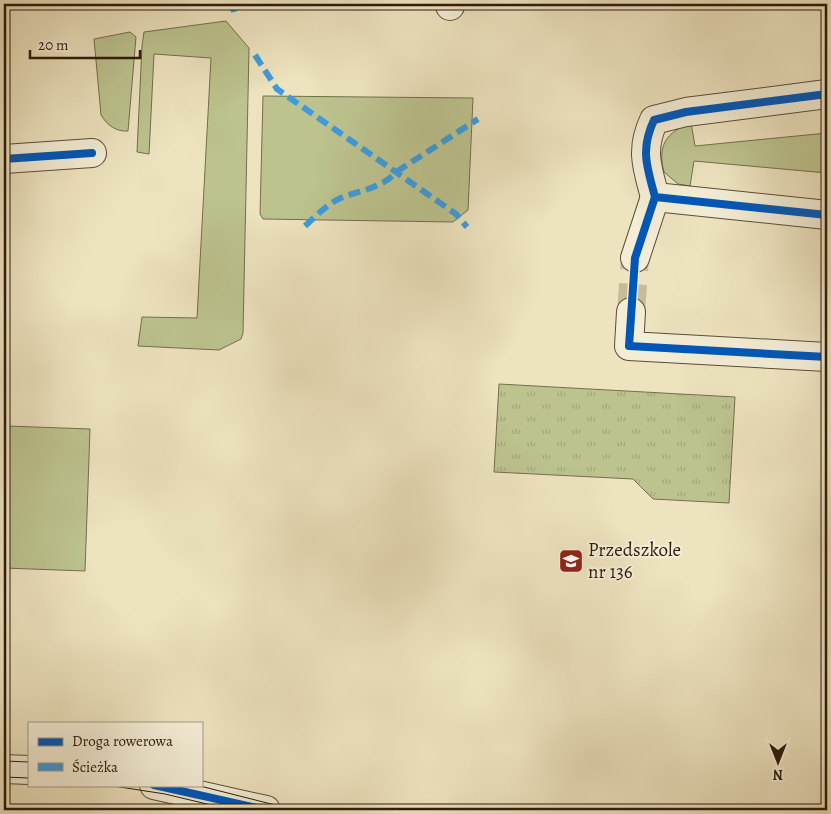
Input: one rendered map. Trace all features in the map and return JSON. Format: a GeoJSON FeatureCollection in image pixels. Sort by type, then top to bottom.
{"type":"FeatureCollection","features":[{"type":"Feature","properties":{"kind":"street"},"geometry":{"type":"LineString","coordinates":[[635,258],[655,197],[645,158],[647,135],[654,120],[686,112],[827,94]]}},
{"type":"Feature","properties":{"kind":"street"},"geometry":{"type":"LineString","coordinates":[[4,159],[92,153]]}},
{"type":"Feature","properties":{"kind":"street"},"geometry":{"type":"LineString","coordinates":[[655,197],[827,215]]}},
{"type":"Feature","properties":{"kind":"street"},"geometry":{"type":"LineString","coordinates":[[631,312],[629,346],[827,357]]}},
{"type":"Feature","properties":{"kind":"street"},"geometry":{"type":"LineString","coordinates":[[4,769],[28,770]]}},
{"type":"Feature","properties":{"kind":"street"},"geometry":{"type":"LineString","coordinates":[[158,786],[266,810]]}},
{"type":"Feature","properties":{"kind":"green space"},"geometry":{"type":"Polygon","coordinates":[[[226,21],[249,48],[243,333],[241,339],[219,350],[138,346],[142,317],[197,318],[211,58],[154,54],[149,154],[137,152],[144,32],[226,21]]]}},
{"type":"Feature","properties":{"kind":"green space"},"geometry":{"type":"Polygon","coordinates":[[[130,32],[136,37],[128,131],[124,131],[112,127],[101,115],[94,39],[130,32]]]}},
{"type":"Feature","properties":{"kind":"green space"},"geometry":{"type":"Polygon","coordinates":[[[263,96],[473,98],[468,210],[453,222],[263,219],[260,214],[263,96]]]}},
{"type":"Feature","properties":{"kind":"green space"},"geometry":{"type":"Polygon","coordinates":[[[691,123],[695,146],[827,133],[827,173],[694,161],[690,186],[678,184],[664,172],[662,163],[663,147],[675,131],[691,123]]]}},
{"type":"Feature","properties":{"kind":"green space"},"geometry":{"type":"Polygon","coordinates":[[[499,384],[735,397],[729,503],[653,499],[633,479],[494,472],[499,384]]]}},
{"type":"Feature","properties":{"kind":"green space"},"geometry":{"type":"Polygon","coordinates":[[[7,426],[90,429],[85,571],[4,568],[7,426]]]}},
{"type":"Feature","properties":{"kind":"tunnel"},"geometry":{"type":"LineString","coordinates":[[631,312],[635,258]]}},
{"type":"Feature","properties":{"kind":"tram line"},"geometry":{"type":"LineString","coordinates":[[4,761],[28,762]]}},
{"type":"Feature","properties":{"kind":"tram line"},"geometry":{"type":"LineString","coordinates":[[4,777],[28,778]]}},
{"type":"Feature","properties":{"kind":"tram line"},"geometry":{"type":"LineString","coordinates":[[113,786],[165,794],[232,810]]}},
{"type":"Feature","properties":{"kind":"tram line"},"geometry":{"type":"LineString","coordinates":[[200,786],[295,810]]}},
{"type":"Feature","properties":{"kind":"marked path"},"geometry":{"type":"LineString","coordinates":[[4,4],[7,22]]}},
{"type":"Feature","properties":{"kind":"marked path"},"geometry":{"type":"LineString","coordinates":[[232,4],[234,12]]}},
{"type":"Feature","properties":{"kind":"marked path"},"geometry":{"type":"LineString","coordinates":[[255,55],[277,89],[456,214],[467,227]]}},
{"type":"Feature","properties":{"kind":"marked path"},"geometry":{"type":"LineString","coordinates":[[305,226],[332,203],[384,182],[396,172],[478,119]]}},
{"type":"Feature","properties":{"kind":"cycle path"},"geometry":{"type":"LineString","coordinates":[[827,94],[686,112],[654,120],[647,140],[646,150],[647,167],[655,197],[827,215]]}},
{"type":"Feature","properties":{"kind":"cycle path"},"geometry":{"type":"LineString","coordinates":[[4,159],[92,153]]}},
{"type":"Feature","properties":{"kind":"cycle path"},"geometry":{"type":"LineString","coordinates":[[655,197],[635,258],[629,346],[827,357]]}},
{"type":"Feature","properties":{"kind":"cycle path"},"geometry":{"type":"LineString","coordinates":[[158,786],[266,810]]}},
{"type":"Feature","properties":{"kind":"place","name":"Przedszkole nr 136"},"geometry":{"type":"Point","coordinates":[571,561]}}]}
